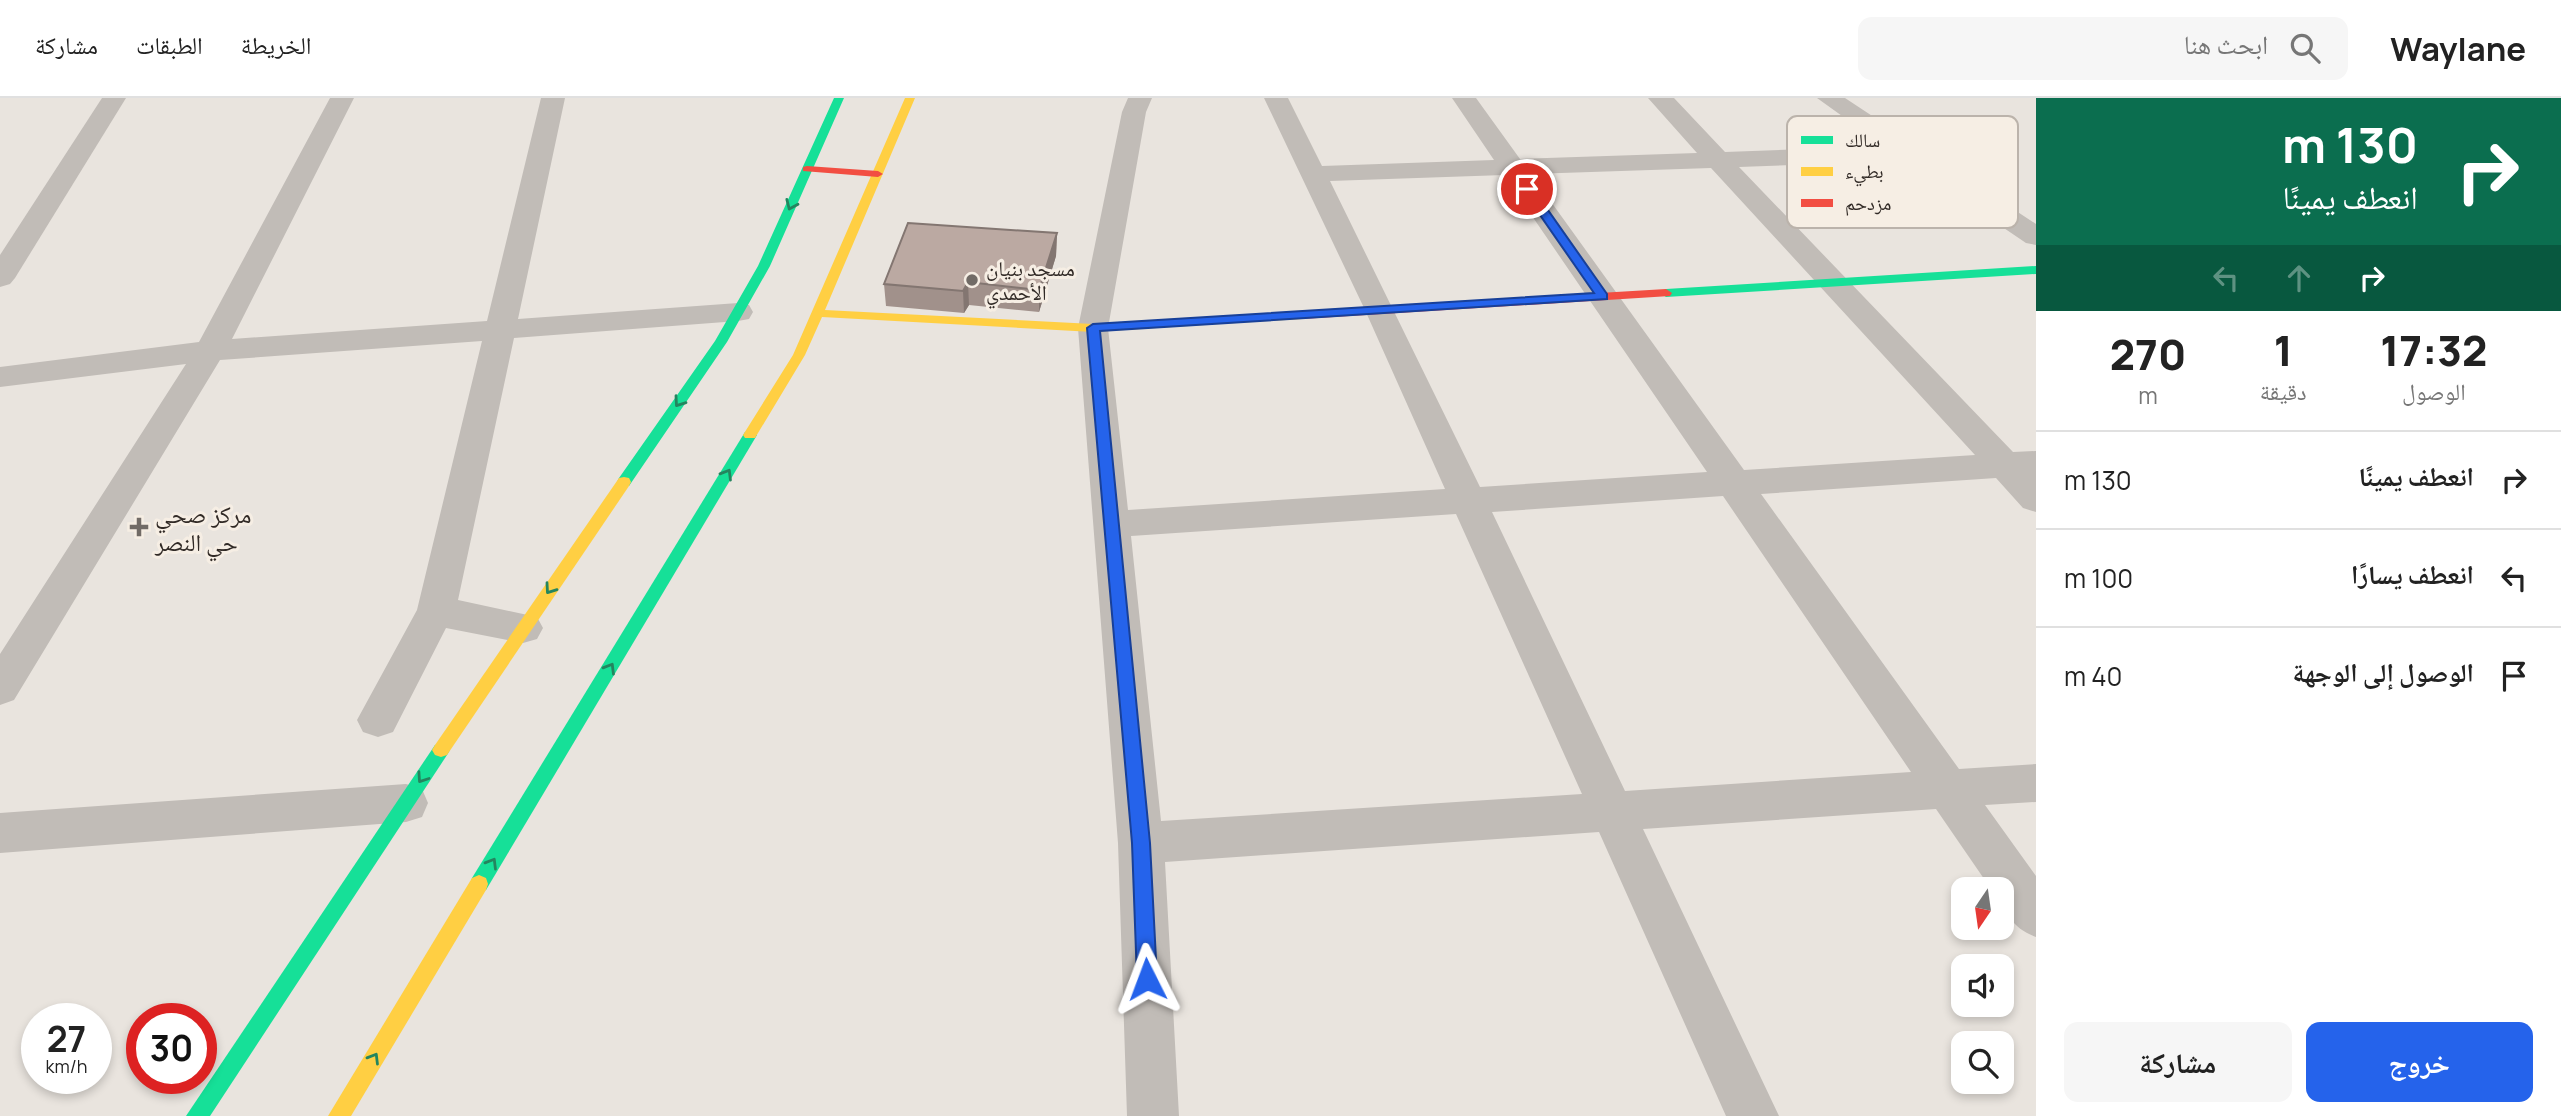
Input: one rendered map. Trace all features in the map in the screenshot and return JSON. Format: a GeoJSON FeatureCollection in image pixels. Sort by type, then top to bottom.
{"type":"FeatureCollection","features":[{"type":"Feature","properties":{"kind":"street"},"geometry":{"type":"LineString","coordinates":[[0,278],[38,222],[114,98]]}},
{"type":"Feature","properties":{"kind":"street"},"geometry":{"type":"LineString","coordinates":[[0,688],[210,351],[342,98]]}},
{"type":"Feature","properties":{"kind":"street"},"geometry":{"type":"LineString","coordinates":[[378,720],[436,611],[553,98]]}},
{"type":"Feature","properties":{"kind":"street"},"geometry":{"type":"LineString","coordinates":[[197,1116],[523,628],[721,342],[764,266],[839,98]]}},
{"type":"Feature","properties":{"kind":"street"},"geometry":{"type":"LineString","coordinates":[[339,1116],[799,355],[910,98]]}},
{"type":"Feature","properties":{"kind":"street"},"geometry":{"type":"LineString","coordinates":[[1140,98],[1134,112],[1093,328],[1141,843],[1153,1116]]}},
{"type":"Feature","properties":{"kind":"street"},"geometry":{"type":"LineString","coordinates":[[1276,98],[1380,310],[1753,1116]]}},
{"type":"Feature","properties":{"kind":"street"},"geometry":{"type":"LineString","coordinates":[[1464,98],[2036,915]]}},
{"type":"Feature","properties":{"kind":"street"},"geometry":{"type":"LineString","coordinates":[[1660,98],[1833,282],[2020,464],[2036,499]]}},
{"type":"Feature","properties":{"kind":"street"},"geometry":{"type":"LineString","coordinates":[[1829,98],[1856,116]]}},
{"type":"Feature","properties":{"kind":"street"},"geometry":{"type":"LineString","coordinates":[[1315,174],[1787,157]]}},
{"type":"Feature","properties":{"kind":"street"},"geometry":{"type":"LineString","coordinates":[[807,169],[878,174]]}},
{"type":"Feature","properties":{"kind":"street"},"geometry":{"type":"LineString","coordinates":[[0,226],[38,222]]}},
{"type":"Feature","properties":{"kind":"street"},"geometry":{"type":"LineString","coordinates":[[2018,225],[2036,237]]}},
{"type":"Feature","properties":{"kind":"street"},"geometry":{"type":"LineString","coordinates":[[818,313],[1093,328],[2036,270]]}},
{"type":"Feature","properties":{"kind":"street"},"geometry":{"type":"LineString","coordinates":[[0,377],[210,351],[738,312]]}},
{"type":"Feature","properties":{"kind":"street"},"geometry":{"type":"LineString","coordinates":[[1111,524],[2020,464]]}},
{"type":"Feature","properties":{"kind":"street"},"geometry":{"type":"LineString","coordinates":[[436,611],[523,628]]}},
{"type":"Feature","properties":{"kind":"street"},"geometry":{"type":"LineString","coordinates":[[1141,843],[2036,783]]}},
{"type":"Feature","properties":{"kind":"street"},"geometry":{"type":"LineString","coordinates":[[0,834],[405,803]]}},
{"type":"Feature","properties":{"kind":"building"},"geometry":{"type":"Polygon","coordinates":[[[908,223],[1057,233],[1039,290],[968,282],[963,291],[884,284],[908,223]]]}},
{"type":"Feature","properties":{"kind":"traffic: fast"},"geometry":{"type":"LineString","coordinates":[[624,482],[721,342],[764,266],[839,98]]}},
{"type":"Feature","properties":{"kind":"traffic: fast"},"geometry":{"type":"LineString","coordinates":[[1666,293],[2036,270]]}},
{"type":"Feature","properties":{"kind":"traffic: fast"},"geometry":{"type":"LineString","coordinates":[[479,884],[750,435]]}},
{"type":"Feature","properties":{"kind":"traffic: fast"},"geometry":{"type":"LineString","coordinates":[[197,1116],[441,750]]}},
{"type":"Feature","properties":{"kind":"traffic: slow"},"geometry":{"type":"LineString","coordinates":[[750,435],[799,355],[910,98]]}},
{"type":"Feature","properties":{"kind":"traffic: slow"},"geometry":{"type":"LineString","coordinates":[[818,313],[1093,328],[1302,315]]}},
{"type":"Feature","properties":{"kind":"traffic: slow"},"geometry":{"type":"LineString","coordinates":[[441,750],[624,482]]}},
{"type":"Feature","properties":{"kind":"traffic: slow"},"geometry":{"type":"LineString","coordinates":[[339,1116],[479,884]]}},
{"type":"Feature","properties":{"kind":"traffic: jam"},"geometry":{"type":"LineString","coordinates":[[807,169],[878,174]]}},
{"type":"Feature","properties":{"kind":"traffic: jam"},"geometry":{"type":"LineString","coordinates":[[1302,315],[1666,293]]}},
{"type":"Feature","properties":{"kind":"place","name":"مسجد بنيان الأحمدي"},"geometry":{"type":"Point","coordinates":[972,280]}},
{"type":"Feature","properties":{"kind":"place","name":"مركز صحي حي النصر"},"geometry":{"type":"Point","coordinates":[139,527]}},
{"type":"Feature","properties":{"kind":"route"},"geometry":{"type":"LineString","coordinates":[[1147,979],[1141,843],[1093,328],[1603,297],[1527,189]]}}]}
